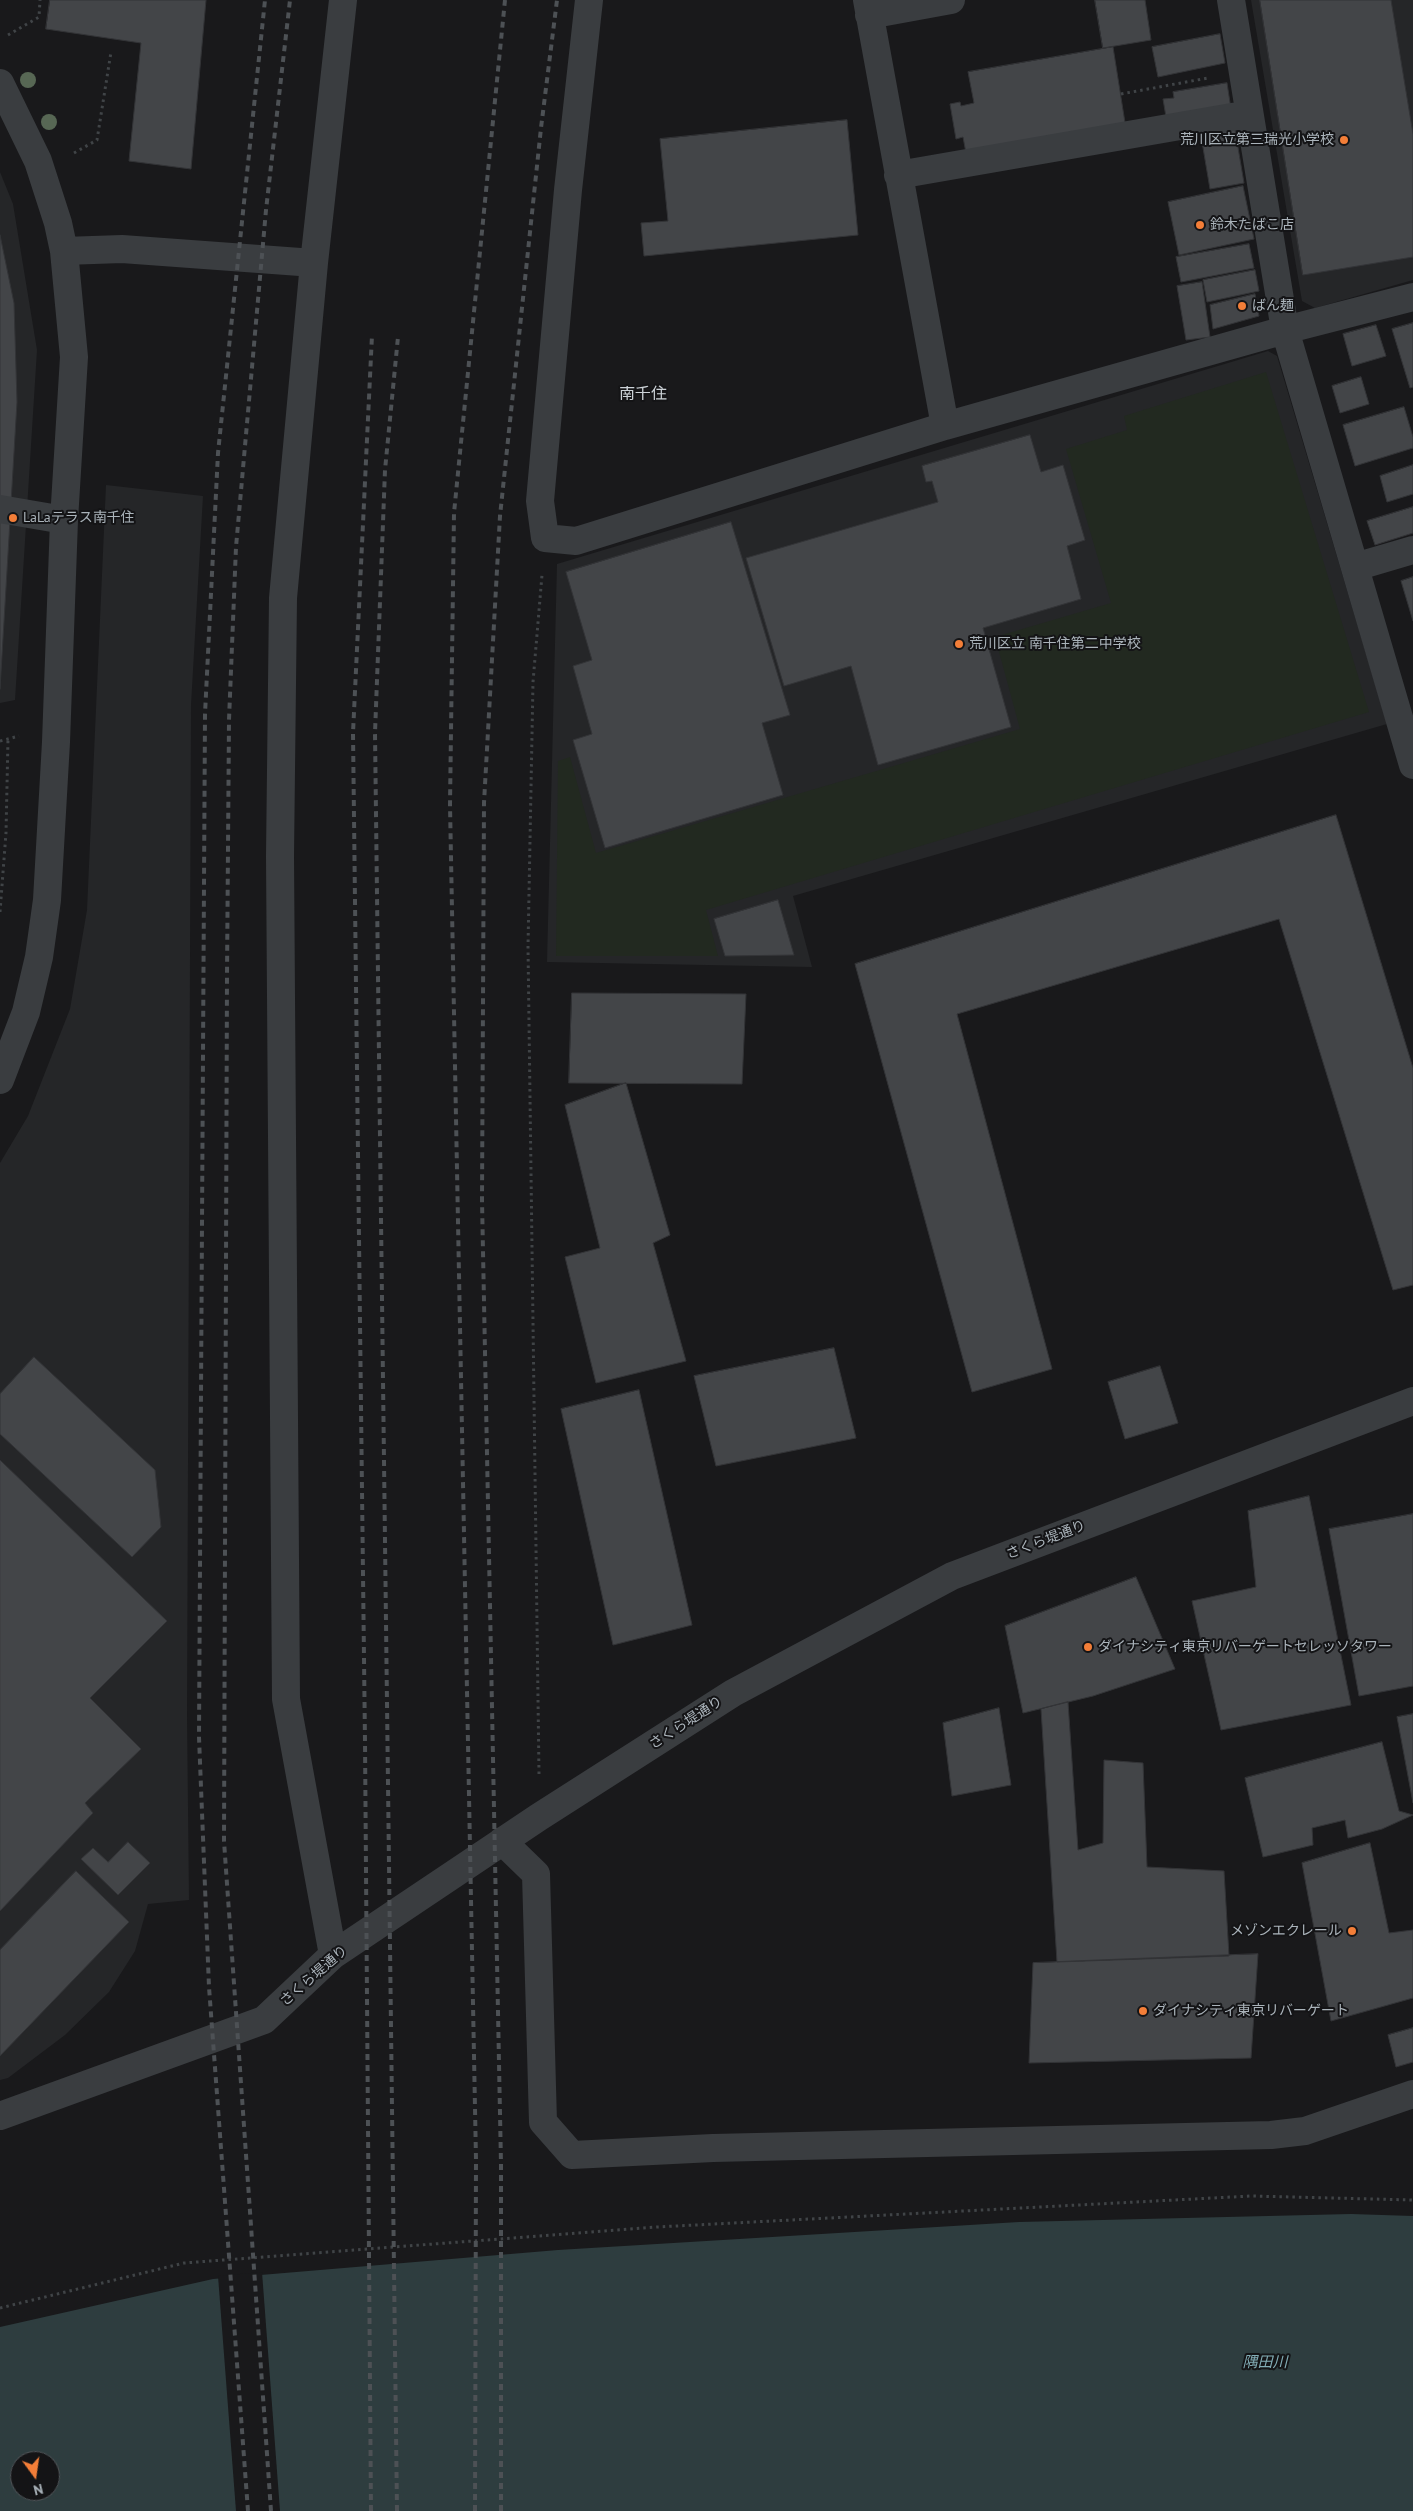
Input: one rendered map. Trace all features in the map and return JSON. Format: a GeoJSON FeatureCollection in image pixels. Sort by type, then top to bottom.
{"type":"FeatureCollection","features":[{"type":"Feature","properties":{"kind":"street"},"geometry":{"type":"LineString","coordinates":[[333,1955],[288,1708],[286,1679],[280,856],[284,598],[314,263],[343,0]]}},
{"type":"Feature","properties":{"kind":"street"},"geometry":{"type":"LineString","coordinates":[[589,0],[568,190],[540,501],[545,538],[576,541],[944,426],[1285,330],[1413,297]]}},
{"type":"Feature","properties":{"kind":"street"},"geometry":{"type":"LineString","coordinates":[[944,426],[868,7],[951,0]]}},
{"type":"Feature","properties":{"kind":"street"},"geometry":{"type":"LineString","coordinates":[[1231,0],[1285,330],[1355,567],[1403,696],[1413,765]]}},
{"type":"Feature","properties":{"kind":"street"},"geometry":{"type":"LineString","coordinates":[[0,83],[38,161],[58,224],[64,251],[74,357],[64,520],[56,742],[47,900],[39,956],[26,1012],[0,1080]]}},
{"type":"Feature","properties":{"kind":"street"},"geometry":{"type":"LineString","coordinates":[[898,175],[1250,114]]}},
{"type":"Feature","properties":{"kind":"street"},"geometry":{"type":"LineString","coordinates":[[64,251],[122,249],[314,263]]}},
{"type":"Feature","properties":{"kind":"street"},"geometry":{"type":"LineString","coordinates":[[0,509],[64,520]]}},
{"type":"Feature","properties":{"kind":"street"},"geometry":{"type":"LineString","coordinates":[[1355,567],[1413,550]]}},
{"type":"Feature","properties":{"kind":"street","name":"さくら堤通り"},"geometry":{"type":"LineString","coordinates":[[0,2116],[264,2020],[333,1955],[539,1817],[733,1693],[952,1576],[1413,1401]]}},
{"type":"Feature","properties":{"kind":"street"},"geometry":{"type":"LineString","coordinates":[[502,1841],[536,1874],[543,2122],[572,2156],[713,2148],[1271,2135],[1305,2131],[1413,2094]]}},
{"type":"Feature","properties":{"kind":"path"},"geometry":{"type":"LineString","coordinates":[[8,35],[38,17],[40,0]]}},
{"type":"Feature","properties":{"kind":"path"},"geometry":{"type":"LineString","coordinates":[[67,156],[97,140],[111,52]]}},
{"type":"Feature","properties":{"kind":"path"},"geometry":{"type":"LineString","coordinates":[[1121,94],[1243,72]]}},
{"type":"Feature","properties":{"kind":"path"},"geometry":{"type":"LineString","coordinates":[[539,1817],[528,947],[533,682],[545,538]]}},
{"type":"Feature","properties":{"kind":"path"},"geometry":{"type":"LineString","coordinates":[[0,741],[26,734]]}},
{"type":"Feature","properties":{"kind":"path"},"geometry":{"type":"LineString","coordinates":[[0,912],[8,739]]}},
{"type":"Feature","properties":{"kind":"path"},"geometry":{"type":"LineString","coordinates":[[0,2308],[184,2263],[519,2237],[657,2227],[1251,2196],[1413,2200]]}},
{"type":"Feature","properties":{"kind":"shaded area","name":"荒川区立第三瑞光小学校"},"geometry":{"type":"Polygon","coordinates":[[[1251,0],[1413,0],[1413,280],[1315,308],[1302,301],[1251,0]]]}},
{"type":"Feature","properties":{"kind":"shaded area","name":"LaLaテラス南千住"},"geometry":{"type":"Polygon","coordinates":[[[0,172],[13,204],[37,350],[15,700],[0,703],[0,172]]]}},
{"type":"Feature","properties":{"kind":"shaded area","name":"荒川区立 南千住第二中学校"},"geometry":{"type":"Polygon","coordinates":[[[1268,351],[1277,356],[1387,724],[793,896],[812,967],[547,962],[557,564],[1268,351]]]}},
{"type":"Feature","properties":{"kind":"shaded area"},"geometry":{"type":"Polygon","coordinates":[[[1266,372],[1369,712],[706,910],[718,956],[556,956],[558,761],[570,757],[596,853],[1020,729],[995,637],[1111,603],[1066,449],[1127,430],[1124,416],[1266,372]]]}},
{"type":"Feature","properties":{"kind":"shaded area"},"geometry":{"type":"Polygon","coordinates":[[[106,485],[203,496],[191,705],[187,1715],[189,1900],[148,1904],[135,1951],[109,1992],[65,2035],[8,2078],[0,2080],[0,1163],[28,1116],[70,1009],[87,910],[106,485]]]}},
{"type":"Feature","properties":{"kind":"water","name":"隅田川"},"geometry":{"type":"Polygon","coordinates":[[[1351,2214],[1413,2216],[1413,2511],[0,2511],[0,2327],[213,2279],[558,2250],[1019,2222],[1351,2214]]]}},
{"type":"Feature","properties":{"kind":"pier"},"geometry":{"type":"Polygon","coordinates":[[[262,2272],[280,2511],[236,2511],[218,2276],[262,2272]]]}},
{"type":"Feature","properties":{"kind":"building"},"geometry":{"type":"Polygon","coordinates":[[[50,0],[206,0],[191,169],[129,161],[141,43],[46,29],[50,0]]]}},
{"type":"Feature","properties":{"kind":"building"},"geometry":{"type":"Polygon","coordinates":[[[1095,0],[1145,0],[1151,40],[1103,48],[1095,0]]]}},
{"type":"Feature","properties":{"kind":"building","name":"荒川区立第三瑞光小学校"},"geometry":{"type":"Polygon","coordinates":[[[1260,0],[1391,0],[1413,134],[1413,257],[1303,275],[1260,0]]]}},
{"type":"Feature","properties":{"kind":"building"},"geometry":{"type":"Polygon","coordinates":[[[1220,34],[1225,63],[1158,77],[1152,47],[1220,34]]]}},
{"type":"Feature","properties":{"kind":"building"},"geometry":{"type":"Polygon","coordinates":[[[1113,47],[1126,129],[966,153],[963,137],[956,139],[950,104],[960,102],[961,106],[974,103],[968,72],[1113,47]]]}},
{"type":"Feature","properties":{"kind":"building"},"geometry":{"type":"Polygon","coordinates":[[[1227,83],[1231,109],[1166,117],[1163,99],[1174,98],[1173,92],[1227,83]]]}},
{"type":"Feature","properties":{"kind":"building"},"geometry":{"type":"Polygon","coordinates":[[[847,120],[858,235],[644,256],[641,223],[668,221],[660,139],[847,120]]]}},
{"type":"Feature","properties":{"kind":"building"},"geometry":{"type":"Polygon","coordinates":[[[1234,124],[1244,183],[1210,189],[1200,130],[1234,124]]]}},
{"type":"Feature","properties":{"kind":"building"},"geometry":{"type":"Polygon","coordinates":[[[1243,186],[1254,239],[1179,255],[1168,202],[1243,186]]]}},
{"type":"Feature","properties":{"kind":"building"},"geometry":{"type":"Polygon","coordinates":[[[0,235],[14,303],[17,402],[0,689],[0,235]]]}},
{"type":"Feature","properties":{"kind":"building"},"geometry":{"type":"Polygon","coordinates":[[[1249,244],[1254,268],[1181,282],[1176,257],[1249,244]]]}},
{"type":"Feature","properties":{"kind":"building"},"geometry":{"type":"Polygon","coordinates":[[[1255,270],[1259,291],[1207,302],[1203,280],[1255,270]]]}},
{"type":"Feature","properties":{"kind":"building"},"geometry":{"type":"Polygon","coordinates":[[[1202,282],[1210,337],[1186,340],[1177,286],[1202,282]]]}},
{"type":"Feature","properties":{"kind":"building"},"geometry":{"type":"Polygon","coordinates":[[[1255,294],[1259,316],[1213,329],[1210,305],[1255,294]]]}},
{"type":"Feature","properties":{"kind":"building"},"geometry":{"type":"Polygon","coordinates":[[[1413,323],[1413,387],[1410,388],[1392,329],[1413,323]]]}},
{"type":"Feature","properties":{"kind":"building"},"geometry":{"type":"Polygon","coordinates":[[[1376,325],[1386,356],[1352,366],[1343,334],[1376,325]]]}},
{"type":"Feature","properties":{"kind":"building"},"geometry":{"type":"Polygon","coordinates":[[[1361,377],[1369,404],[1340,413],[1332,386],[1361,377]]]}},
{"type":"Feature","properties":{"kind":"building"},"geometry":{"type":"Polygon","coordinates":[[[1404,407],[1413,437],[1413,448],[1355,466],[1343,425],[1404,407]]]}},
{"type":"Feature","properties":{"kind":"building"},"geometry":{"type":"Polygon","coordinates":[[[1030,435],[1041,472],[1063,465],[1085,540],[1067,546],[1081,599],[983,628],[1011,727],[878,765],[851,666],[784,686],[746,558],[938,502],[932,481],[926,482],[922,466],[1030,435]]]}},
{"type":"Feature","properties":{"kind":"building"},"geometry":{"type":"Polygon","coordinates":[[[1413,465],[1413,494],[1387,502],[1380,476],[1413,465]]]}},
{"type":"Feature","properties":{"kind":"building"},"geometry":{"type":"Polygon","coordinates":[[[1413,507],[1413,533],[1375,545],[1367,521],[1413,507]]]}},
{"type":"Feature","properties":{"kind":"building"},"geometry":{"type":"Polygon","coordinates":[[[731,522],[790,715],[762,723],[783,795],[605,848],[573,740],[592,734],[573,666],[592,660],[566,572],[731,522]]]}},
{"type":"Feature","properties":{"kind":"building"},"geometry":{"type":"Polygon","coordinates":[[[1413,577],[1413,621],[1401,581],[1413,577]]]}},
{"type":"Feature","properties":{"kind":"building"},"geometry":{"type":"Polygon","coordinates":[[[1336,815],[1413,1068],[1413,1285],[1393,1290],[1279,919],[957,1014],[1052,1369],[972,1392],[855,964],[1336,815]]]}},
{"type":"Feature","properties":{"kind":"building"},"geometry":{"type":"Polygon","coordinates":[[[778,900],[794,955],[725,956],[714,919],[778,900]]]}},
{"type":"Feature","properties":{"kind":"building"},"geometry":{"type":"Polygon","coordinates":[[[572,993],[746,994],[742,1084],[569,1083],[572,993]]]}},
{"type":"Feature","properties":{"kind":"building"},"geometry":{"type":"Polygon","coordinates":[[[626,1083],[670,1235],[653,1243],[686,1361],[596,1383],[565,1257],[600,1248],[565,1105],[626,1083]]]}},
{"type":"Feature","properties":{"kind":"building"},"geometry":{"type":"Polygon","coordinates":[[[834,1348],[856,1438],[716,1466],[694,1376],[834,1348]]]}},
{"type":"Feature","properties":{"kind":"building"},"geometry":{"type":"Polygon","coordinates":[[[34,1357],[155,1470],[161,1527],[132,1557],[0,1434],[0,1394],[34,1357]]]}},
{"type":"Feature","properties":{"kind":"building"},"geometry":{"type":"Polygon","coordinates":[[[1160,1366],[1178,1423],[1125,1439],[1108,1382],[1160,1366]]]}},
{"type":"Feature","properties":{"kind":"building"},"geometry":{"type":"Polygon","coordinates":[[[639,1390],[692,1625],[613,1645],[561,1409],[639,1390]]]}},
{"type":"Feature","properties":{"kind":"building"},"geometry":{"type":"Polygon","coordinates":[[[0,1460],[167,1621],[90,1698],[141,1749],[85,1803],[93,1813],[0,1911],[0,1460]]]}},
{"type":"Feature","properties":{"kind":"building"},"geometry":{"type":"Polygon","coordinates":[[[1309,1496],[1351,1705],[1221,1730],[1192,1601],[1256,1587],[1248,1511],[1309,1496]]]}},
{"type":"Feature","properties":{"kind":"building"},"geometry":{"type":"Polygon","coordinates":[[[1413,1514],[1413,1686],[1359,1696],[1329,1529],[1413,1514]]]}},
{"type":"Feature","properties":{"kind":"building","name":"ダイナシティ東京リバーゲートセレッソタワー"},"geometry":{"type":"Polygon","coordinates":[[[1136,1577],[1175,1669],[1093,1696],[1023,1713],[1005,1626],[1136,1577]]]}},
{"type":"Feature","properties":{"kind":"building"},"geometry":{"type":"Polygon","coordinates":[[[1068,1702],[1078,1850],[1103,1843],[1104,1760],[1143,1763],[1147,1867],[1224,1871],[1229,1956],[1057,1962],[1041,1709],[1068,1702]]]}},
{"type":"Feature","properties":{"kind":"building"},"geometry":{"type":"Polygon","coordinates":[[[999,1708],[1011,1785],[952,1796],[943,1723],[999,1708]]]}},
{"type":"Feature","properties":{"kind":"building"},"geometry":{"type":"Polygon","coordinates":[[[1413,1714],[1413,1803],[1397,1717],[1413,1714]]]}},
{"type":"Feature","properties":{"kind":"building"},"geometry":{"type":"Polygon","coordinates":[[[1382,1742],[1399,1811],[1413,1815],[1382,1829],[1348,1838],[1345,1820],[1312,1828],[1313,1845],[1263,1857],[1245,1778],[1382,1742]]]}},
{"type":"Feature","properties":{"kind":"building"},"geometry":{"type":"Polygon","coordinates":[[[128,1842],[150,1863],[118,1895],[81,1859],[93,1848],[108,1862],[128,1842]]]}},
{"type":"Feature","properties":{"kind":"building","name":"メゾンエクレール"},"geometry":{"type":"Polygon","coordinates":[[[1370,1843],[1389,1933],[1413,1930],[1413,1998],[1331,2021],[1302,1863],[1370,1843]]]}},
{"type":"Feature","properties":{"kind":"building"},"geometry":{"type":"Polygon","coordinates":[[[76,1871],[129,1922],[0,2056],[0,1950],[76,1871]]]}},
{"type":"Feature","properties":{"kind":"building","name":"ダイナシティ東京リバーゲート"},"geometry":{"type":"Polygon","coordinates":[[[1258,1954],[1251,2058],[1029,2063],[1033,1963],[1258,1954]]]}},
{"type":"Feature","properties":{"kind":"building"},"geometry":{"type":"Polygon","coordinates":[[[1413,2028],[1413,2062],[1396,2067],[1388,2035],[1413,2028]]]}},
{"type":"Feature","properties":{"kind":"railway"},"geometry":{"type":"LineString","coordinates":[[248,2511],[209,1987],[199,1737],[205,714],[218,453],[265,0]]}},
{"type":"Feature","properties":{"kind":"railway"},"geometry":{"type":"LineString","coordinates":[[271,2511],[224,1841],[227,975],[229,720],[236,547],[266,210],[290,0]]}},
{"type":"Feature","properties":{"kind":"railway"},"geometry":{"type":"LineString","coordinates":[[475,2511],[476,2160],[450,805],[454,513],[505,0]]}},
{"type":"Feature","properties":{"kind":"railway"},"geometry":{"type":"LineString","coordinates":[[501,2511],[501,2164],[482,1200],[484,803],[500,516],[541,128],[557,0]]}},
{"type":"Feature","properties":{"kind":"railway"},"geometry":{"type":"LineString","coordinates":[[371,2511],[365,1742],[353,733],[372,335]]}},
{"type":"Feature","properties":{"kind":"railway"},"geometry":{"type":"LineString","coordinates":[[397,2511],[375,733],[385,470],[398,337]]}},
{"type":"Feature","properties":{"kind":"place","name":"荒川区立第三瑞光小学校"},"geometry":{"type":"Point","coordinates":[1344,140]}},
{"type":"Feature","properties":{"kind":"place","name":"鈴木たばこ店"},"geometry":{"type":"Point","coordinates":[1200,225]}},
{"type":"Feature","properties":{"kind":"place","name":"ばん麺"},"geometry":{"type":"Point","coordinates":[1242,306]}},
{"type":"Feature","properties":{"kind":"place","name":"LaLaテラス南千住"},"geometry":{"type":"Point","coordinates":[13,518]}},
{"type":"Feature","properties":{"kind":"place","name":"荒川区立 南千住第二中学校"},"geometry":{"type":"Point","coordinates":[959,644]}},
{"type":"Feature","properties":{"kind":"place","name":"ダイナシティ東京リバーゲートセレッソタワー"},"geometry":{"type":"Point","coordinates":[1088,1647]}},
{"type":"Feature","properties":{"kind":"place","name":"メゾンエクレール"},"geometry":{"type":"Point","coordinates":[1352,1931]}},
{"type":"Feature","properties":{"kind":"place","name":"ダイナシティ東京リバーゲート"},"geometry":{"type":"Point","coordinates":[1143,2011]}},
{"type":"Feature","properties":{"kind":"district","name":"南千住"},"geometry":{"type":"Point","coordinates":[643,394]}}]}
